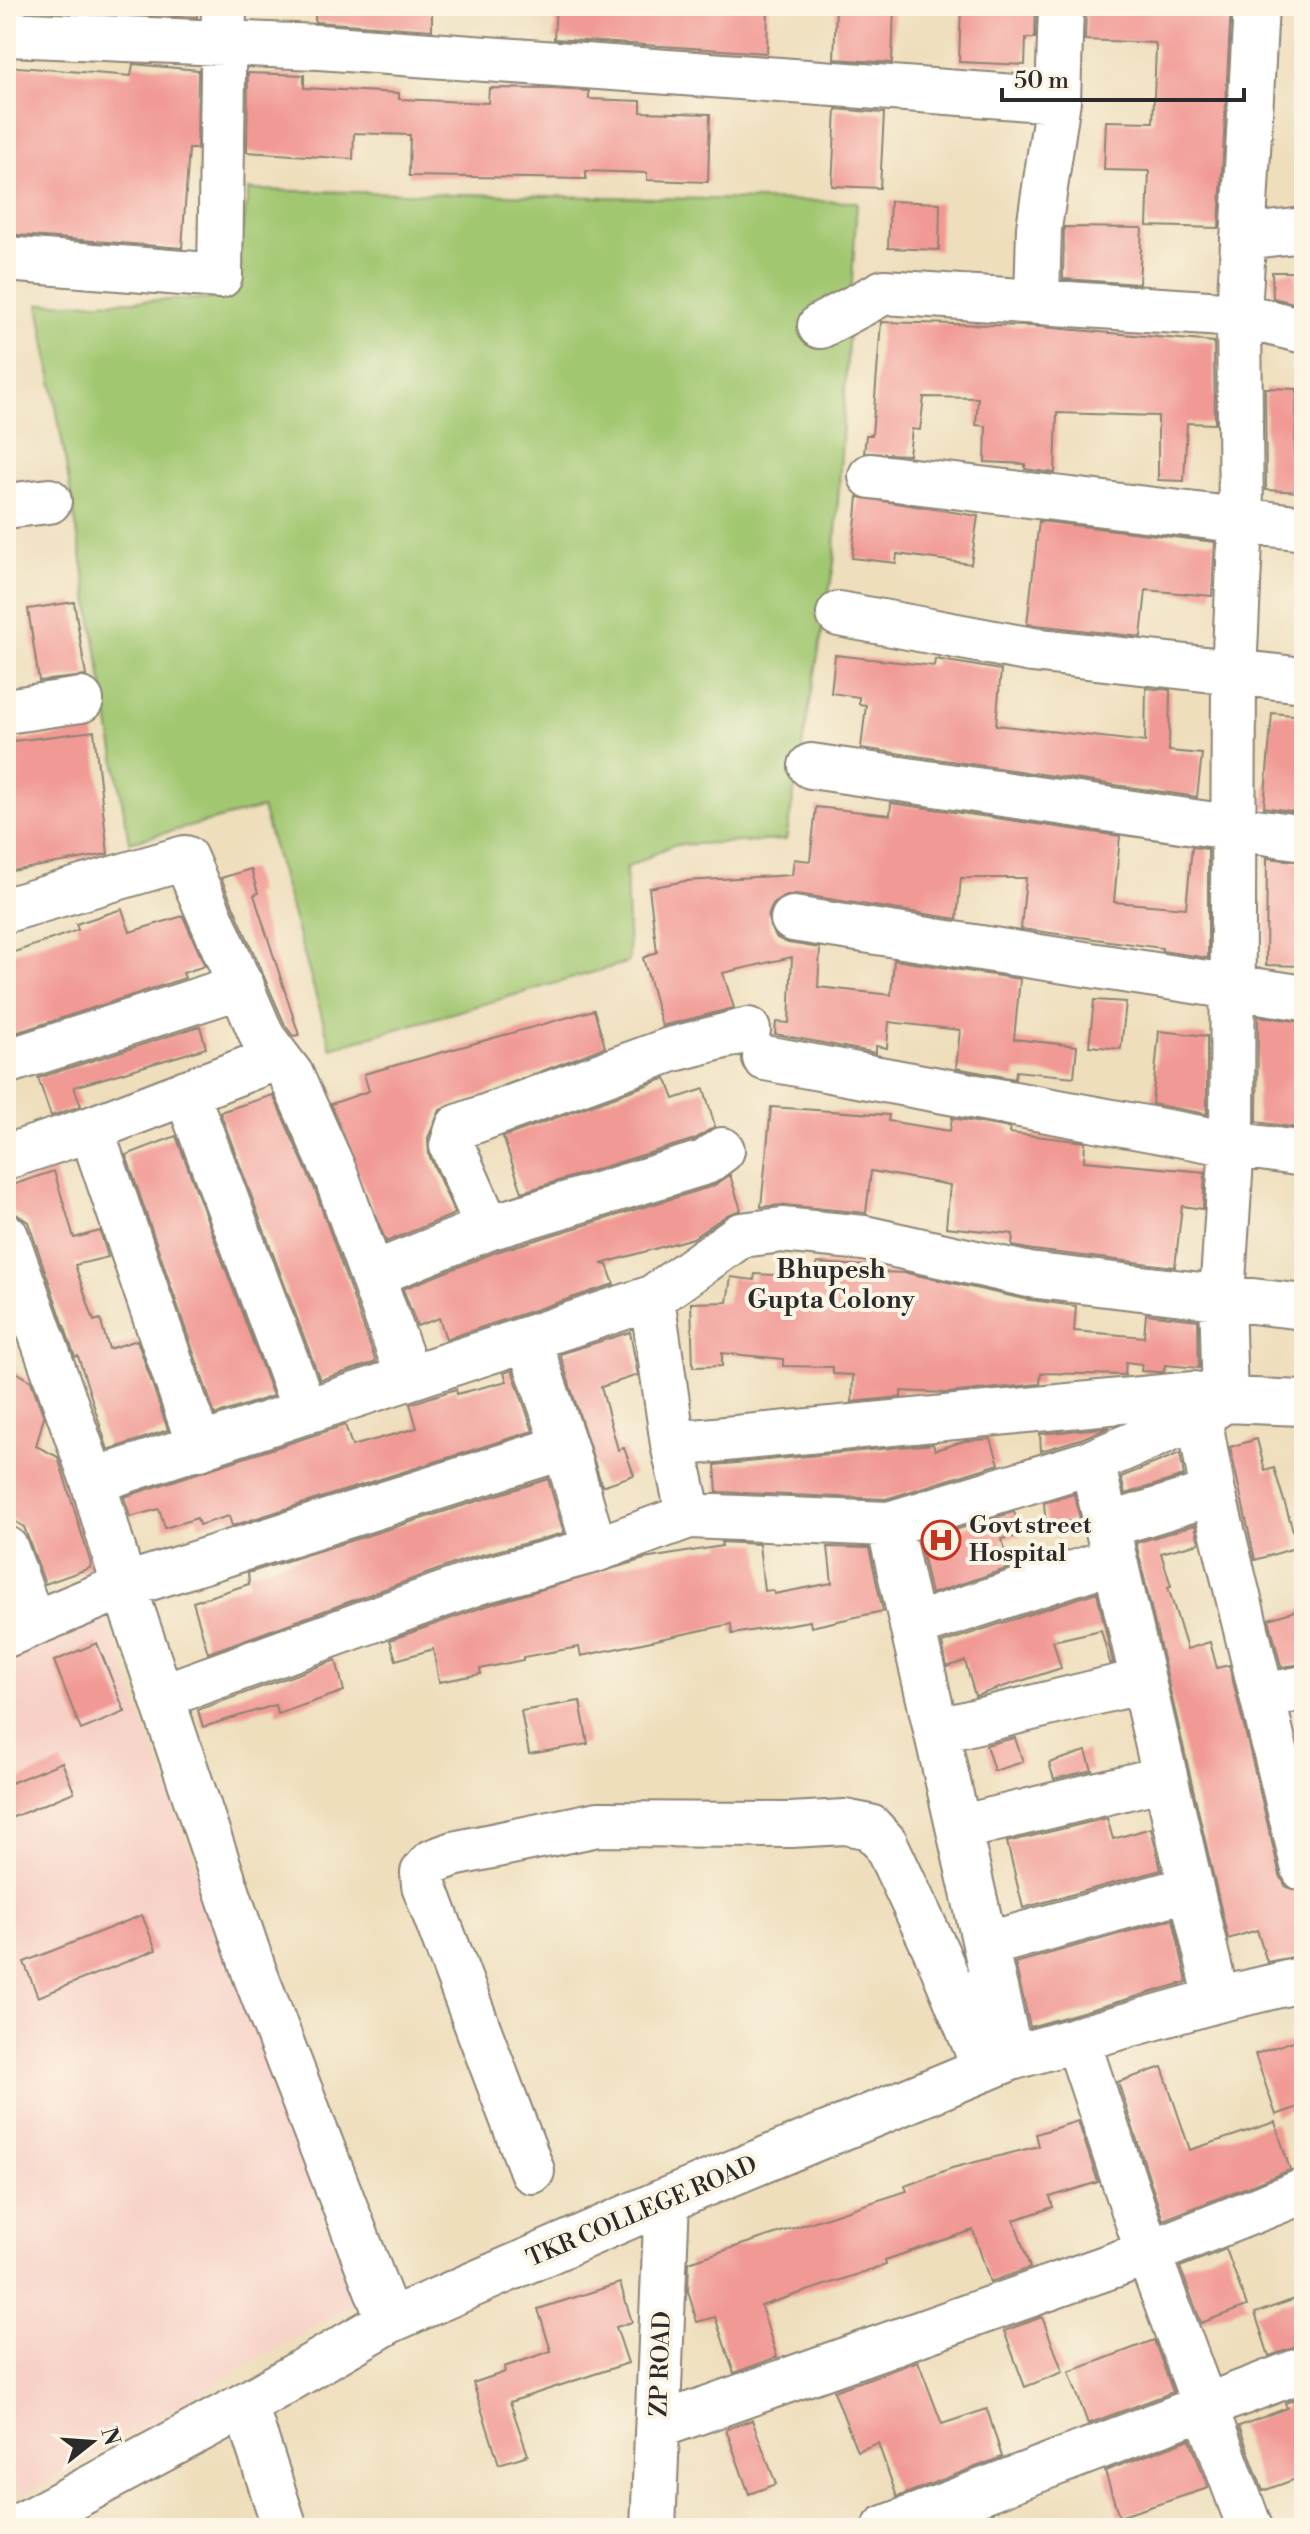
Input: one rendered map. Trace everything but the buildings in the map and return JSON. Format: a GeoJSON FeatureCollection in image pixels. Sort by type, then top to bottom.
{"type":"FeatureCollection","features":[{"type":"Feature","properties":{"kind":"street"},"geometry":{"type":"LineString","coordinates":[[1037,299],[1039,228],[1058,100],[1061,6]]}},
{"type":"Feature","properties":{"kind":"street"},"geometry":{"type":"LineString","coordinates":[[1256,6],[1239,315],[1241,521],[1234,673],[1232,1144],[1212,1408],[1213,1493],[1283,1692],[1304,1869]]}},
{"type":"Feature","properties":{"kind":"street"},"geometry":{"type":"LineString","coordinates":[[6,34],[224,26],[319,47],[1058,100]]}},
{"type":"Feature","properties":{"kind":"street"},"geometry":{"type":"LineString","coordinates":[[6,259],[220,276],[224,26]]}},
{"type":"Feature","properties":{"kind":"street"},"geometry":{"type":"LineString","coordinates":[[1243,237],[1304,230]]}},
{"type":"Feature","properties":{"kind":"street"},"geometry":{"type":"LineString","coordinates":[[820,326],[884,292],[1037,299],[1239,315],[1304,331]]}},
{"type":"Feature","properties":{"kind":"street"},"geometry":{"type":"LineString","coordinates":[[871,476],[1304,528]]}},
{"type":"Feature","properties":{"kind":"street"},"geometry":{"type":"LineString","coordinates":[[6,506],[49,501]]}},
{"type":"Feature","properties":{"kind":"street"},"geometry":{"type":"LineString","coordinates":[[839,614],[1032,650],[1304,680]]}},
{"type":"Feature","properties":{"kind":"street"},"geometry":{"type":"LineString","coordinates":[[6,711],[81,700]]}},
{"type":"Feature","properties":{"kind":"street"},"geometry":{"type":"LineString","coordinates":[[811,766],[1304,838]]}},
{"type":"Feature","properties":{"kind":"street"},"geometry":{"type":"LineString","coordinates":[[6,910],[185,858],[263,1038],[291,1075],[374,1274],[408,1376]]}},
{"type":"Feature","properties":{"kind":"street"},"geometry":{"type":"LineString","coordinates":[[793,919],[1304,998]]}},
{"type":"Feature","properties":{"kind":"street"},"geometry":{"type":"LineString","coordinates":[[6,1062],[242,986]]}},
{"type":"Feature","properties":{"kind":"street"},"geometry":{"type":"LineString","coordinates":[[488,1228],[452,1146],[458,1127],[670,1050],[756,1044],[1232,1144],[1304,1154]]}},
{"type":"Feature","properties":{"kind":"street"},"geometry":{"type":"LineString","coordinates":[[6,1157],[91,1129],[276,1058]]}},
{"type":"Feature","properties":{"kind":"street"},"geometry":{"type":"LineString","coordinates":[[186,1092],[305,1411]]}},
{"type":"Feature","properties":{"kind":"street"},"geometry":{"type":"LineString","coordinates":[[91,1129],[200,1448]]}},
{"type":"Feature","properties":{"kind":"street"},"geometry":{"type":"LineString","coordinates":[[374,1274],[488,1228],[706,1162],[722,1150]]}},
{"type":"Feature","properties":{"kind":"street"},"geometry":{"type":"LineString","coordinates":[[93,1481],[652,1298],[741,1235],[782,1230],[864,1238],[1029,1275],[1304,1307]]}},
{"type":"Feature","properties":{"kind":"street"},"geometry":{"type":"LineString","coordinates":[[6,1236],[93,1481],[124,1586],[255,1974],[389,2321]]}},
{"type":"Feature","properties":{"kind":"street"},"geometry":{"type":"LineString","coordinates":[[652,1298],[673,1444],[689,1516]]}},
{"type":"Feature","properties":{"kind":"street"},"geometry":{"type":"LineString","coordinates":[[528,1339],[565,1447],[595,1550]]}},
{"type":"Feature","properties":{"kind":"street"},"geometry":{"type":"LineString","coordinates":[[673,1444],[1194,1394],[1212,1408]]}},
{"type":"Feature","properties":{"kind":"street"},"geometry":{"type":"LineString","coordinates":[[162,1696],[478,1582],[595,1550],[689,1516],[889,1524],[1092,1462],[1212,1408],[1304,1403]]}},
{"type":"Feature","properties":{"kind":"street"},"geometry":{"type":"LineString","coordinates":[[6,1549],[19,1629],[124,1586],[565,1447]]}},
{"type":"Feature","properties":{"kind":"street"},"geometry":{"type":"LineString","coordinates":[[1092,1462],[1217,2000]]}},
{"type":"Feature","properties":{"kind":"street"},"geometry":{"type":"LineString","coordinates":[[912,1626],[1110,1543],[1213,1493]]}},
{"type":"Feature","properties":{"kind":"street"},"geometry":{"type":"LineString","coordinates":[[889,1524],[985,1945],[998,2064]]}},
{"type":"Feature","properties":{"kind":"street"},"geometry":{"type":"LineString","coordinates":[[936,1731],[1143,1681]]}},
{"type":"Feature","properties":{"kind":"street"},"geometry":{"type":"LineString","coordinates":[[959,1828],[1165,1778]]}},
{"type":"Feature","properties":{"kind":"street"},"geometry":{"type":"LineString","coordinates":[[532,2171],[424,1885],[423,1873],[432,1862],[453,1854],[598,1824],[791,1825],[845,1822],[870,1827],[885,1843],[936,1951],[998,2064]]}},
{"type":"Feature","properties":{"kind":"street"},"geometry":{"type":"LineString","coordinates":[[985,1945],[1191,1888]]}},
{"type":"Feature","properties":{"kind":"street","name":"TKR COLLEGE ROAD"},"geometry":{"type":"LineString","coordinates":[[13,2528],[245,2405],[389,2321],[667,2200],[998,2064],[1217,2000],[1304,1979]]}},
{"type":"Feature","properties":{"kind":"street"},"geometry":{"type":"LineString","coordinates":[[1077,2039],[1148,2253],[1250,2528]]}},
{"type":"Feature","properties":{"kind":"street"},"geometry":{"type":"LineString","coordinates":[[658,2426],[1148,2253],[1304,2191]]}},
{"type":"Feature","properties":{"kind":"street","name":"ZP ROAD"},"geometry":{"type":"LineString","coordinates":[[653,2528],[667,2200]]}},
{"type":"Feature","properties":{"kind":"street"},"geometry":{"type":"LineString","coordinates":[[885,2528],[1304,2369]]}},
{"type":"Feature","properties":{"kind":"street"},"geometry":{"type":"LineString","coordinates":[[245,2405],[285,2528]]}},
{"type":"Feature","properties":{"kind":"street"},"geometry":{"type":"LineString","coordinates":[[6,2519],[13,2528]]}},
{"type":"Feature","properties":{"kind":"shaded area"},"geometry":{"type":"Polygon","coordinates":[[[103,1610],[354,2303],[22,2496],[6,2455],[6,1655],[103,1610]]]}},
{"type":"Feature","properties":{"kind":"green space"},"geometry":{"type":"Polygon","coordinates":[[[249,190],[857,202],[834,564],[786,840],[672,845],[626,868],[629,962],[331,1048],[262,808],[129,842],[39,304],[230,298],[249,190]]]}},
{"type":"Feature","properties":{"kind":"place","name":"Govt street Hospital"},"geometry":{"type":"Point","coordinates":[941,1540]}},
{"type":"Feature","properties":{"kind":"district","name":"Bhupesh Gupta Colony"},"geometry":{"type":"Point","coordinates":[831,1285]}}]}
